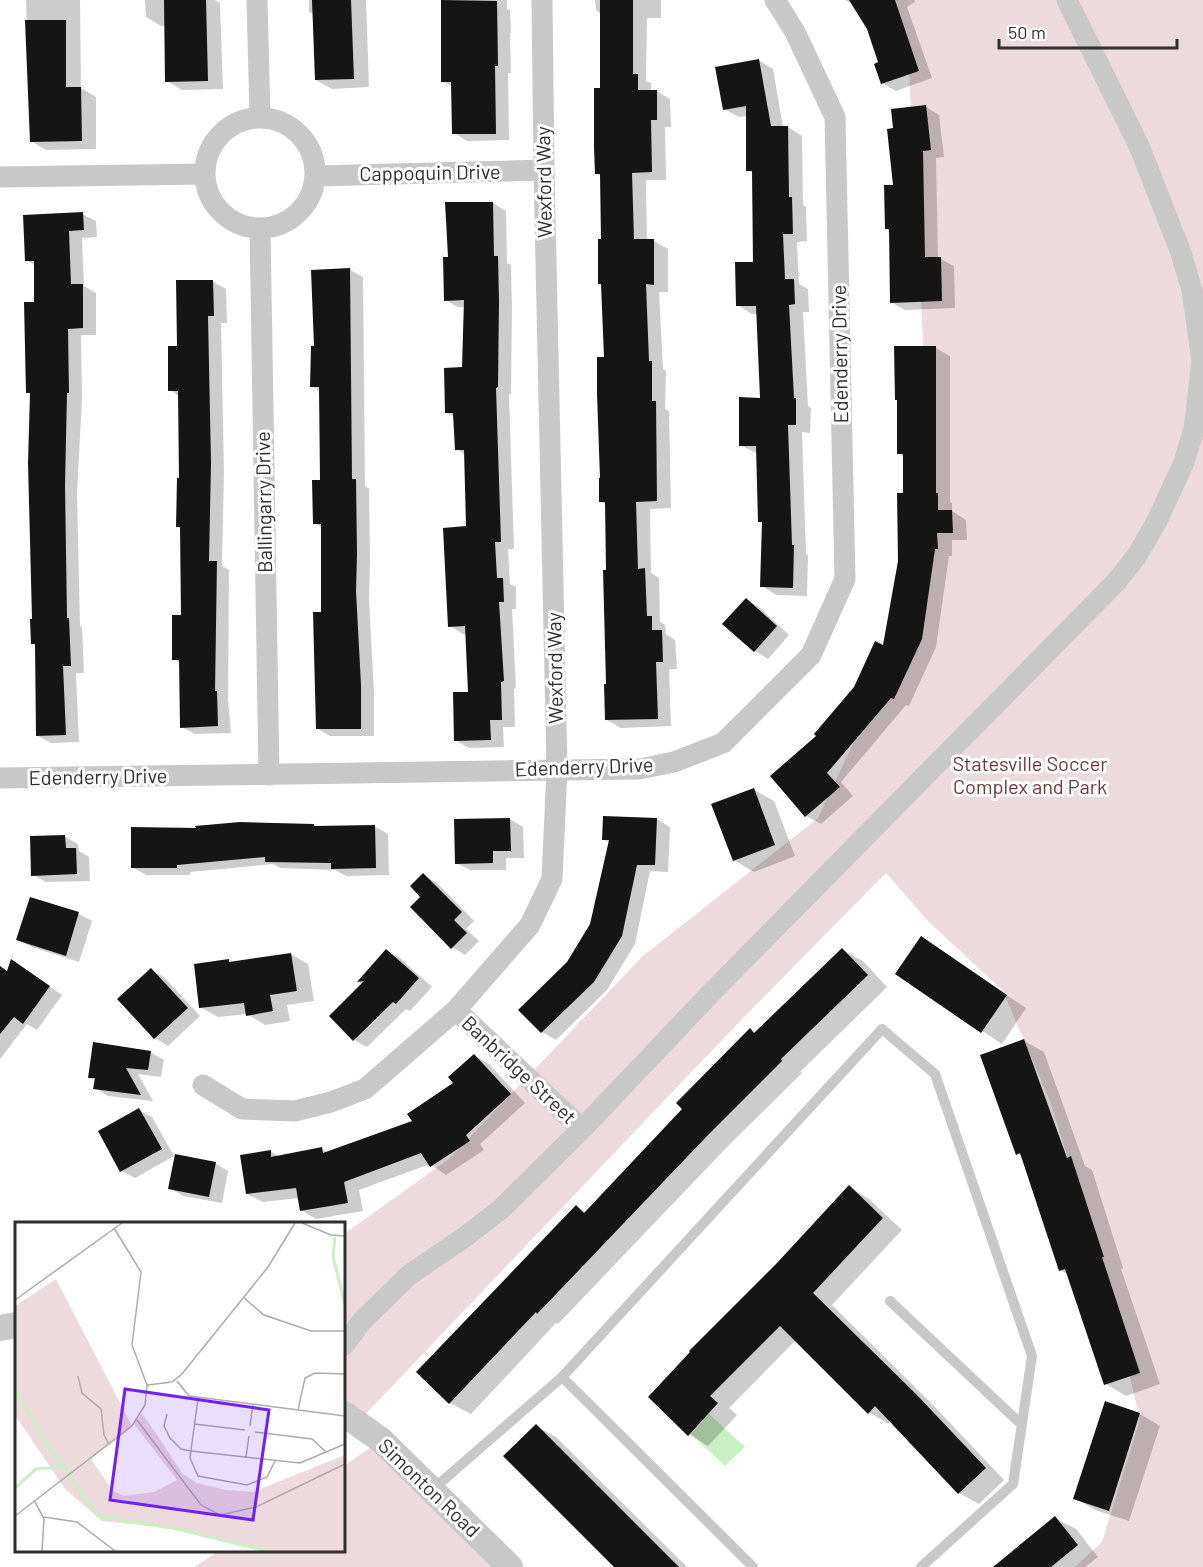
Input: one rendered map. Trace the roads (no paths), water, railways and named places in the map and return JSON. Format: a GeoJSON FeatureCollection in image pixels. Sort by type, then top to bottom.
{"type":"FeatureCollection","features":[{"type":"Feature","properties":{"kind":"street"},"geometry":{"type":"LineString","coordinates":[[257,0],[260,117]]}},
{"type":"Feature","properties":{"kind":"street","name":"Wexford Way"},"geometry":{"type":"LineString","coordinates":[[203,1084],[242,1109],[295,1111],[331,1102],[364,1089],[456,1010],[530,926],[552,879],[557,769],[542,0]]}},
{"type":"Feature","properties":{"kind":"street","name":"Edenderry Drive"},"geometry":{"type":"LineString","coordinates":[[0,778],[639,769],[674,762],[723,743],[811,655],[845,579],[835,117],[795,32],[775,0]]}},
{"type":"Feature","properties":{"kind":"street"},"geometry":{"type":"LineString","coordinates":[[345,1344],[362,1321],[409,1275],[501,1209],[582,1129],[711,993],[1116,582],[1136,557],[1157,521],[1184,462],[1194,429],[1202,361],[1192,290],[1181,254],[1140,148],[1067,0]]}},
{"type":"Feature","properties":{"kind":"street"},"geometry":{"type":"LineString","coordinates":[[260,117],[286,123],[306,141],[314,160],[316,176],[312,191],[302,209],[285,222],[260,228],[238,224],[220,211],[210,197],[204,174],[209,150],[218,136],[237,122],[260,117]]}},
{"type":"Feature","properties":{"kind":"street","name":"Cappoquin Drive"},"geometry":{"type":"LineString","coordinates":[[316,176],[544,170]]}},
{"type":"Feature","properties":{"kind":"street"},"geometry":{"type":"LineString","coordinates":[[0,177],[204,174]]}},
{"type":"Feature","properties":{"kind":"street","name":"Ballingarry Drive"},"geometry":{"type":"LineString","coordinates":[[260,228],[268,775]]}},
{"type":"Feature","properties":{"kind":"street","name":"Banbridge Street"},"geometry":{"type":"LineString","coordinates":[[456,1010],[582,1129]]}},
{"type":"Feature","properties":{"kind":"street"},"geometry":{"type":"LineString","coordinates":[[0,1328],[15,1325]]}},
{"type":"Feature","properties":{"kind":"street","name":"Simonton Road"},"geometry":{"type":"LineString","coordinates":[[345,1415],[381,1440],[510,1567]]}},
{"type":"Feature","properties":{"kind":"lane"},"geometry":{"type":"LineString","coordinates":[[432,1490],[562,1377],[882,1029],[934,1074],[1032,1356],[1013,1484],[921,1567]]}},
{"type":"Feature","properties":{"kind":"lane"},"geometry":{"type":"LineString","coordinates":[[890,1301],[1022,1425]]}},
{"type":"Feature","properties":{"kind":"lane"},"geometry":{"type":"LineString","coordinates":[[562,1377],[753,1567]]}},
{"type":"Feature","properties":{"kind":"park label","name":"Statesville Soccer Complex and Park"},"geometry":{"type":"Point","coordinates":[1030,776]}}]}
